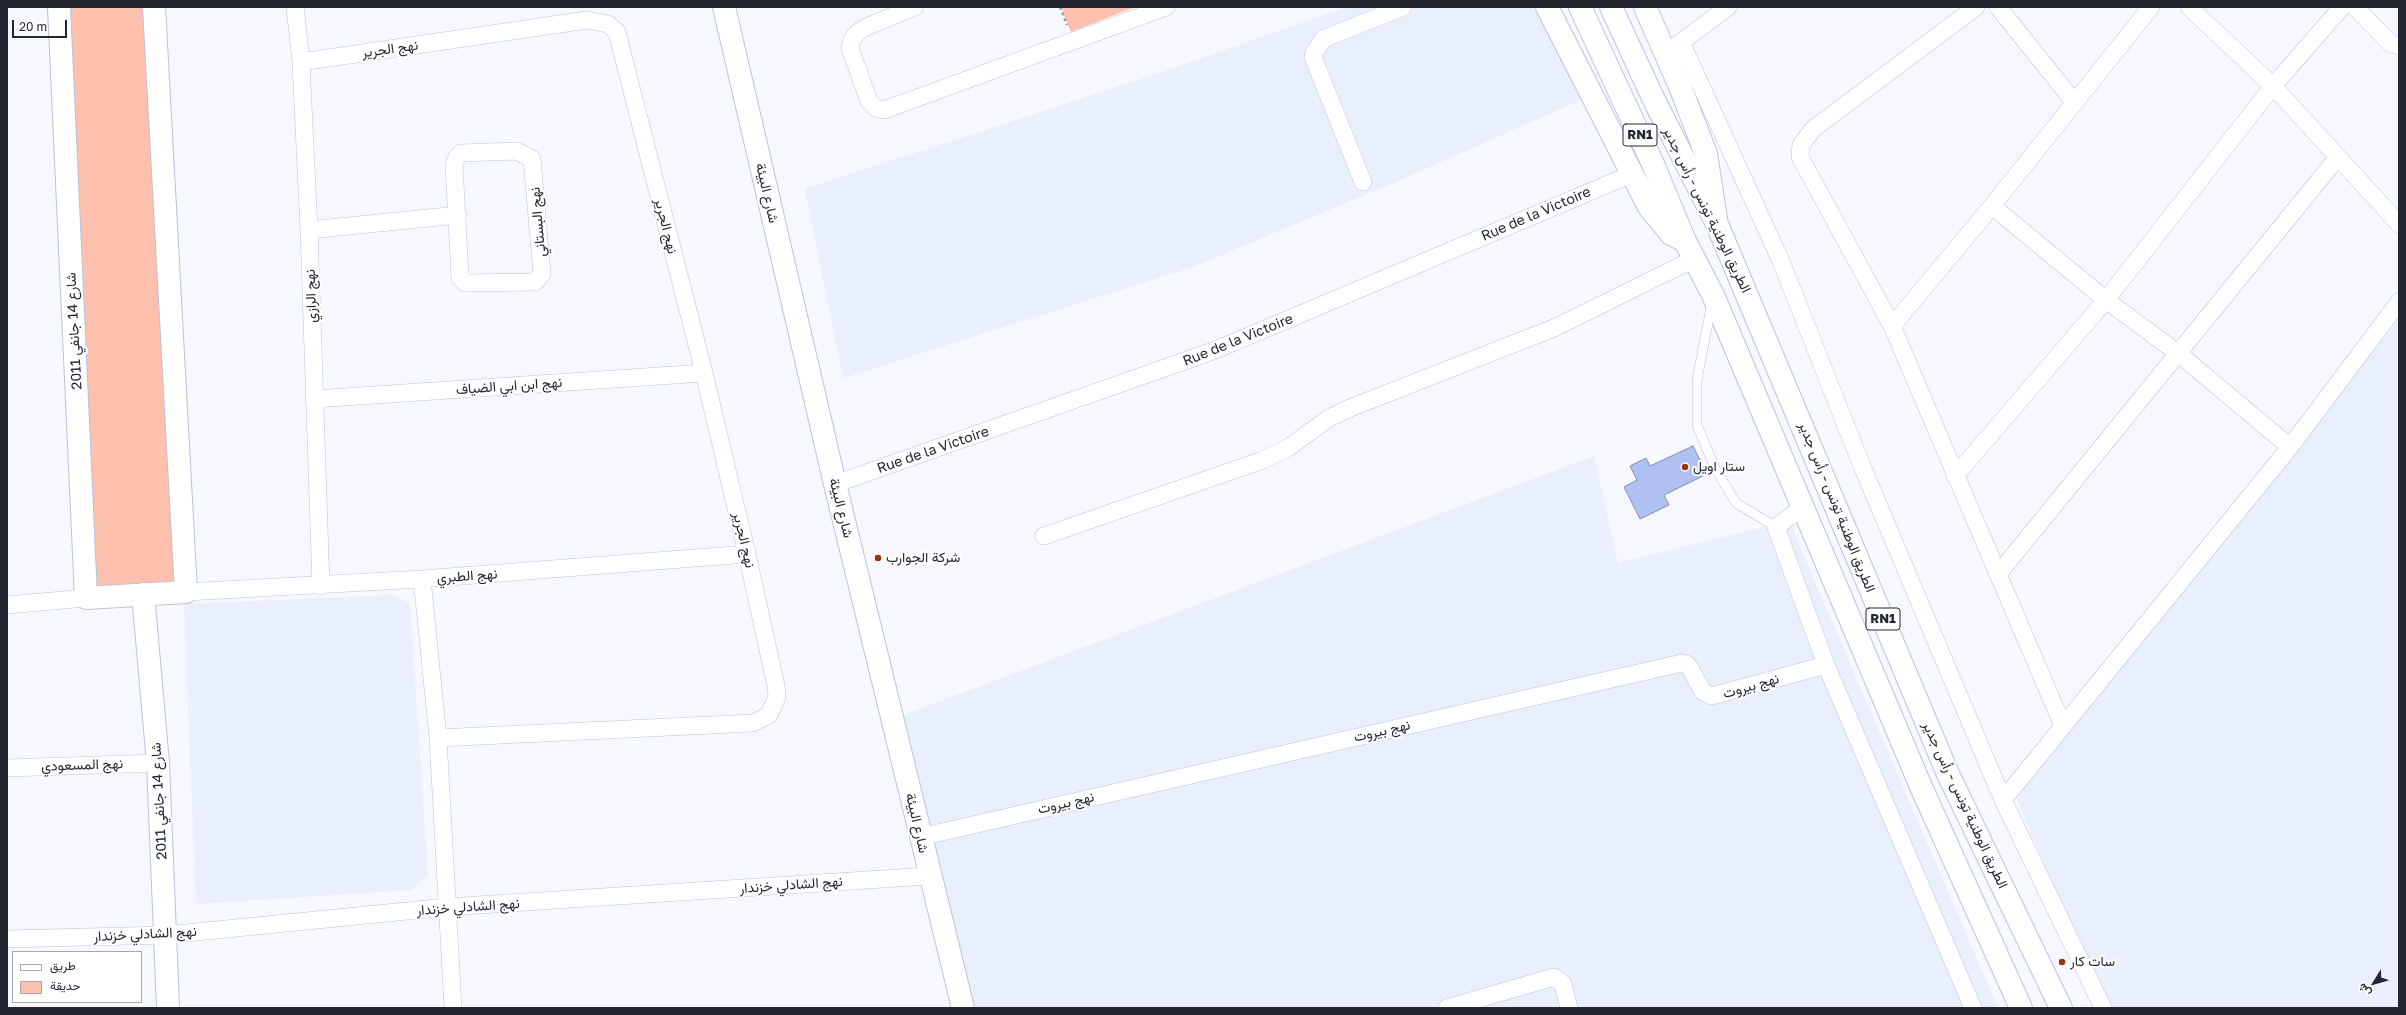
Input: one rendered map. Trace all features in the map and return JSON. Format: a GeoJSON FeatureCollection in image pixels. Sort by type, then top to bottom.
{"type":"FeatureCollection","features":[{"type":"Feature","properties":{"kind":"main road","name":"شارع 14 جانفي 2011"},"geometry":{"type":"LineString","coordinates":[[59,7],[86,598]]}},
{"type":"Feature","properties":{"kind":"main road"},"geometry":{"type":"LineString","coordinates":[[86,598],[186,592],[154,7]]}},
{"type":"Feature","properties":{"kind":"main road","name":"شارع البيئة"},"geometry":{"type":"LineString","coordinates":[[724,7],[835,484],[929,876],[963,1008]]}},
{"type":"Feature","properties":{"kind":"main road"},"geometry":{"type":"LineString","coordinates":[[1547,7],[1649,207],[1671,234],[1690,250]]}},
{"type":"Feature","properties":{"kind":"main road","name":"الطريق الوطنية تونس - رأس جدير"},"geometry":{"type":"LineString","coordinates":[[1580,7],[1653,164],[1690,250],[1713,295],[1804,506],[1922,789],[2021,1008]]}},
{"type":"Feature","properties":{"kind":"main road"},"geometry":{"type":"LineString","coordinates":[[1645,7],[1674,48],[1706,154],[1717,224]]}},
{"type":"Feature","properties":{"kind":"main road","name":"الطريق الوطنية تونس - رأس جدير"},"geometry":{"type":"LineString","coordinates":[[1613,12],[1654,100],[1717,224],[1948,774],[2060,1008]]}},
{"type":"Feature","properties":{"kind":"main road","name":"شارع 14 جانفي 2011"},"geometry":{"type":"LineString","coordinates":[[143,594],[158,763],[168,1008]]}},
{"type":"Feature","properties":{"kind":"street","name":"نهج الرازي"},"geometry":{"type":"LineString","coordinates":[[295,7],[301,62],[309,230],[321,586]]}},
{"type":"Feature","properties":{"kind":"street"},"geometry":{"type":"LineString","coordinates":[[915,7],[866,27],[857,33],[852,40],[850,48],[869,101],[876,108],[884,110],[1166,7]]}},
{"type":"Feature","properties":{"kind":"street"},"geometry":{"type":"LineString","coordinates":[[1363,182],[1313,57],[1323,39],[1403,7]]}},
{"type":"Feature","properties":{"kind":"street"},"geometry":{"type":"LineString","coordinates":[[1728,7],[1674,48],[1780,259],[1865,474],[2003,800],[2103,1008]]}},
{"type":"Feature","properties":{"kind":"street"},"geometry":{"type":"LineString","coordinates":[[1976,7],[1813,129],[1800,145],[1800,158],[1892,326],[1955,476],[1999,573],[2063,726]]}},
{"type":"Feature","properties":{"kind":"street"},"geometry":{"type":"LineString","coordinates":[[1998,7],[2075,103]]}},
{"type":"Feature","properties":{"kind":"street"},"geometry":{"type":"LineString","coordinates":[[1892,326],[1992,206],[2151,7]]}},
{"type":"Feature","properties":{"kind":"street"},"geometry":{"type":"LineString","coordinates":[[2189,7],[2273,86],[2399,224]]}},
{"type":"Feature","properties":{"kind":"street"},"geometry":{"type":"LineString","coordinates":[[1955,476],[2106,300],[2273,86],[2342,7]]}},
{"type":"Feature","properties":{"kind":"street"},"geometry":{"type":"LineString","coordinates":[[2355,7],[2391,44],[2399,46]]}},
{"type":"Feature","properties":{"kind":"street","name":"نهج الجرير"},"geometry":{"type":"LineString","coordinates":[[301,62],[587,20],[608,24],[617,32],[704,373],[747,554],[777,697],[769,715],[753,723],[438,738]]}},
{"type":"Feature","properties":{"kind":"street","name":"نهج البستاني"},"geometry":{"type":"LineString","coordinates":[[517,151],[528,154],[532,159],[542,261],[542,268],[539,278],[534,282],[465,283],[460,276],[458,216],[454,165],[457,157],[461,153],[517,151]]}},
{"type":"Feature","properties":{"kind":"street"},"geometry":{"type":"LineString","coordinates":[[1999,573],[2338,157]]}},
{"type":"Feature","properties":{"kind":"street","name":"Rue de la Victoire"},"geometry":{"type":"LineString","coordinates":[[835,484],[1213,351],[1632,174]]}},
{"type":"Feature","properties":{"kind":"street"},"geometry":{"type":"LineString","coordinates":[[1992,206],[2106,300],[2179,354],[2290,447]]}},
{"type":"Feature","properties":{"kind":"street"},"geometry":{"type":"LineString","coordinates":[[309,230],[458,216]]}},
{"type":"Feature","properties":{"kind":"street"},"geometry":{"type":"LineString","coordinates":[[1044,536],[1263,460],[1288,448],[1329,418],[1350,408],[1554,328],[1690,250]]}},
{"type":"Feature","properties":{"kind":"street"},"geometry":{"type":"LineString","coordinates":[[2003,800],[2290,447],[2399,302]]}},
{"type":"Feature","properties":{"kind":"street","name":"نهج ابن ابي الضياف"},"geometry":{"type":"LineString","coordinates":[[314,399],[704,373]]}},
{"type":"Feature","properties":{"kind":"street"},"geometry":{"type":"LineString","coordinates":[[1804,506],[1776,527],[1826,665],[1973,1008]]}},
{"type":"Feature","properties":{"kind":"street","name":"نهج الطبري"},"geometry":{"type":"LineString","coordinates":[[186,592],[321,586],[747,554]]}},
{"type":"Feature","properties":{"kind":"street"},"geometry":{"type":"LineString","coordinates":[[422,579],[438,738],[452,1008]]}},
{"type":"Feature","properties":{"kind":"street"},"geometry":{"type":"LineString","coordinates":[[7,605],[86,598]]}},
{"type":"Feature","properties":{"kind":"street","name":"نهج بيروت"},"geometry":{"type":"LineString","coordinates":[[920,837],[1682,663],[1687,664],[1690,668],[1703,692],[1712,696],[1826,665]]}},
{"type":"Feature","properties":{"kind":"street","name":"نهج المسعودي"},"geometry":{"type":"LineString","coordinates":[[7,768],[158,763]]}},
{"type":"Feature","properties":{"kind":"street","name":"نهج الشادلي خزندار"},"geometry":{"type":"LineString","coordinates":[[7,939],[166,935],[447,907],[929,876]]}},
{"type":"Feature","properties":{"kind":"street"},"geometry":{"type":"LineString","coordinates":[[1447,1008],[1550,978],[1557,978],[1563,984],[1569,1008]]}},
{"type":"Feature","properties":{"kind":"lane"},"geometry":{"type":"LineString","coordinates":[[1713,295],[1697,380],[1697,425],[1715,468],[1736,503],[1776,527]]}},
{"type":"Feature","properties":{"kind":"shaded area"},"geometry":{"type":"Polygon","coordinates":[[[1347,7],[1538,7],[1585,98],[1389,185],[1193,267],[843,378],[805,189],[1159,73],[1347,7]]]}},
{"type":"Feature","properties":{"kind":"shaded area"},"geometry":{"type":"Polygon","coordinates":[[[2399,319],[2399,1008],[2106,1008],[2016,798],[2399,319]]]}},
{"type":"Feature","properties":{"kind":"shaded area"},"geometry":{"type":"Polygon","coordinates":[[[1594,456],[1618,563],[1789,521],[1998,1008],[954,1008],[884,722],[1594,456]]]}},
{"type":"Feature","properties":{"kind":"shaded area"},"geometry":{"type":"Polygon","coordinates":[[[392,595],[410,603],[428,876],[411,890],[196,904],[184,604],[392,595]]]}},
{"type":"Feature","properties":{"kind":"green space"},"geometry":{"type":"Polygon","coordinates":[[[60,7],[153,7],[177,588],[90,599],[60,7]]]}},
{"type":"Feature","properties":{"kind":"green space"},"geometry":{"type":"Polygon","coordinates":[[[1061,7],[1135,7],[1071,32],[1061,7]]]}},
{"type":"Feature","properties":{"kind":"building"},"geometry":{"type":"Polygon","coordinates":[[[1693,446],[1707,474],[1664,495],[1669,505],[1640,519],[1624,487],[1637,480],[1630,466],[1646,458],[1650,466],[1693,446]]]}},
{"type":"Feature","properties":{"kind":"place","name":"ستار اويل"},"geometry":{"type":"Point","coordinates":[1685,467]}},
{"type":"Feature","properties":{"kind":"place","name":"شركة الجوارب"},"geometry":{"type":"Point","coordinates":[878,558]}},
{"type":"Feature","properties":{"kind":"place","name":"سات كار"},"geometry":{"type":"Point","coordinates":[2062,962]}}]}
